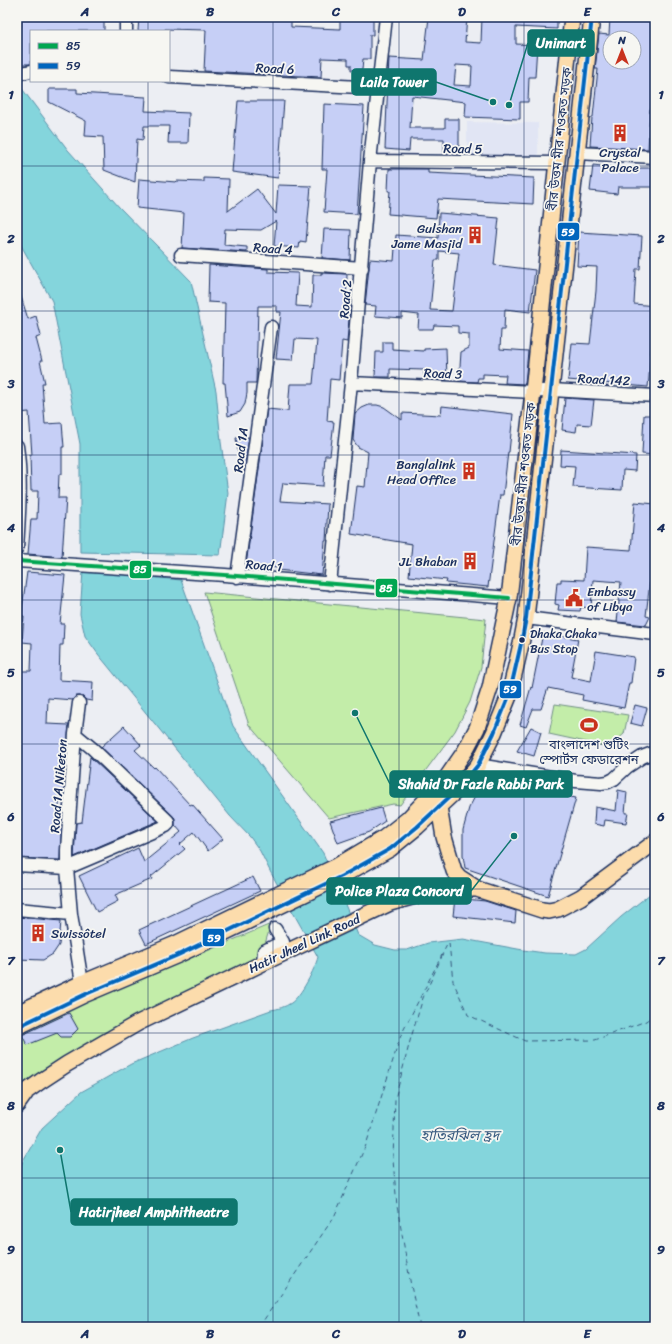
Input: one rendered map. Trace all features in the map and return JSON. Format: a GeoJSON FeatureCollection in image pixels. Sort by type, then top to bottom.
{"type":"FeatureCollection","features":[{"type":"Feature","properties":{"kind":"main road","name":"বীর উত্তম মীর শওকত সড়ক"},"geometry":{"type":"LineString","coordinates":[[84,989],[174,945],[267,906],[390,849],[434,802],[445,780],[466,751],[478,728],[490,688],[509,598],[572,17]]}},
{"type":"Feature","properties":{"kind":"main road","name":"বীর উত্তম মীর শওকত সড়ক"},"geometry":{"type":"LineString","coordinates":[[434,802],[459,788],[478,765],[494,733],[509,696],[518,658],[526,618],[592,17]]}},
{"type":"Feature","properties":{"kind":"main road"},"geometry":{"type":"LineString","coordinates":[[434,802],[454,871],[459,877],[477,889]]}},
{"type":"Feature","properties":{"kind":"main road","name":"Hatir Jheel Link Road"},"geometry":{"type":"LineString","coordinates":[[17,1105],[22,1095],[67,1064],[138,1023],[263,962],[390,903],[415,896],[455,889],[477,889],[542,910],[549,911],[558,909],[592,889],[655,842]]}},
{"type":"Feature","properties":{"kind":"main road"},"geometry":{"type":"LineString","coordinates":[[17,1013],[84,989]]}},
{"type":"Feature","properties":{"kind":"main road"},"geometry":{"type":"LineString","coordinates":[[17,1027],[84,989]]}},
{"type":"Feature","properties":{"kind":"street"},"geometry":{"type":"LineString","coordinates":[[126,17],[126,30]]}},
{"type":"Feature","properties":{"kind":"street","name":"Road 2"},"geometry":{"type":"LineString","coordinates":[[330,584],[362,268],[370,161],[386,17]]}},
{"type":"Feature","properties":{"kind":"street"},"geometry":{"type":"LineString","coordinates":[[17,74],[30,72]]}},
{"type":"Feature","properties":{"kind":"street","name":"Road 6"},"geometry":{"type":"LineString","coordinates":[[170,76],[379,88]]}},
{"type":"Feature","properties":{"kind":"street"},"geometry":{"type":"LineString","coordinates":[[577,153],[655,158]]}},
{"type":"Feature","properties":{"kind":"street","name":"Road 5"},"geometry":{"type":"LineString","coordinates":[[370,161],[556,163]]}},
{"type":"Feature","properties":{"kind":"street","name":"Road 4"},"geometry":{"type":"LineString","coordinates":[[181,256],[362,268]]}},
{"type":"Feature","properties":{"kind":"street","name":"Road 1A"},"geometry":{"type":"LineString","coordinates":[[237,577],[271,327]]}},
{"type":"Feature","properties":{"kind":"street","name":"Road 3"},"geometry":{"type":"LineString","coordinates":[[351,383],[532,392],[552,390]]}},
{"type":"Feature","properties":{"kind":"street","name":"Road 142"},"geometry":{"type":"LineString","coordinates":[[552,390],[655,396]]}},
{"type":"Feature","properties":{"kind":"street"},"geometry":{"type":"LineString","coordinates":[[17,446],[20,464],[20,499],[17,548]]}},
{"type":"Feature","properties":{"kind":"street","name":"Road 1"},"geometry":{"type":"LineString","coordinates":[[17,561],[509,598]]}},
{"type":"Feature","properties":{"kind":"street"},"geometry":{"type":"LineString","coordinates":[[526,618],[655,634]]}},
{"type":"Feature","properties":{"kind":"street"},"geometry":{"type":"LineString","coordinates":[[75,734],[78,703]]}},
{"type":"Feature","properties":{"kind":"street","name":"Road 1A Niketon"},"geometry":{"type":"LineString","coordinates":[[67,868],[168,824],[168,821],[94,749],[75,734]]}},
{"type":"Feature","properties":{"kind":"street","name":"Road 1A Niketon"},"geometry":{"type":"LineString","coordinates":[[75,734],[67,868],[71,914],[84,989]]}},
{"type":"Feature","properties":{"kind":"street"},"geometry":{"type":"LineString","coordinates":[[478,765],[576,781],[601,783],[614,779],[642,757],[655,752]]}},
{"type":"Feature","properties":{"kind":"street"},"geometry":{"type":"LineString","coordinates":[[17,865],[67,868]]}},
{"type":"Feature","properties":{"kind":"street"},"geometry":{"type":"LineString","coordinates":[[17,909],[71,914]]}},
{"type":"Feature","properties":{"kind":"street"},"geometry":{"type":"LineString","coordinates":[[263,962],[264,951],[283,942],[275,929]]}},
{"type":"Feature","properties":{"kind":"shaded area"},"geometry":{"type":"Polygon","coordinates":[[[467,122],[538,123],[538,158],[467,157],[467,122]]]}},
{"type":"Feature","properties":{"kind":"green space"},"geometry":{"type":"Polygon","coordinates":[[[204,592],[486,619],[481,667],[470,702],[455,731],[400,805],[393,804],[329,818],[249,725],[204,592]]]}},
{"type":"Feature","properties":{"kind":"green space","name":"বাংলাদেশ শুটিং স্পোর্টস ফেডারেশন"},"geometry":{"type":"Polygon","coordinates":[[[555,704],[628,715],[624,734],[609,747],[549,734],[555,704]]]}},
{"type":"Feature","properties":{"kind":"green space"},"geometry":{"type":"Polygon","coordinates":[[[271,924],[261,957],[17,1088],[17,1031],[271,924]]]}},
{"type":"Feature","properties":{"kind":"water"},"geometry":{"type":"Polygon","coordinates":[[[17,84],[68,150],[120,208],[191,281],[216,391],[228,493],[220,555],[80,552],[80,444],[52,301],[17,238],[17,84]]]}},
{"type":"Feature","properties":{"kind":"water","name":"হাতিরঝিল হ্রদ"},"geometry":{"type":"Polygon","coordinates":[[[83,571],[181,580],[233,726],[323,853],[358,935],[375,945],[395,950],[407,950],[428,943],[463,939],[545,953],[576,954],[586,949],[621,917],[655,890],[655,1327],[17,1327],[17,1174],[42,1128],[81,1092],[131,1064],[193,1038],[271,1010],[281,1008],[291,1003],[299,995],[307,982],[318,957],[260,851],[250,837],[230,816],[85,636],[80,614],[83,571]]]}},
{"type":"Feature","properties":{"kind":"building"},"geometry":{"type":"Polygon","coordinates":[[[21,17],[104,17],[104,30],[30,30],[30,64],[17,64],[17,27],[21,27],[21,17]]]}},
{"type":"Feature","properties":{"kind":"building"},"geometry":{"type":"Polygon","coordinates":[[[139,17],[291,17],[291,27],[340,29],[340,17],[373,17],[373,35],[370,35],[370,59],[363,59],[362,70],[351,70],[351,65],[348,65],[348,59],[322,58],[321,77],[204,71],[206,30],[138,30],[139,17]]]}},
{"type":"Feature","properties":{"kind":"building"},"geometry":{"type":"Polygon","coordinates":[[[429,17],[467,17],[465,42],[481,43],[482,17],[557,17],[557,29],[516,27],[516,44],[537,45],[535,77],[529,77],[528,102],[520,102],[520,119],[465,117],[466,102],[412,96],[410,128],[445,128],[445,119],[459,119],[459,153],[444,153],[444,139],[410,139],[409,151],[385,149],[389,58],[424,60],[429,17]],[[456,65],[454,85],[471,86],[472,66],[456,65]]]}},
{"type":"Feature","properties":{"kind":"building"},"geometry":{"type":"Polygon","coordinates":[[[610,17],[655,17],[655,109],[650,109],[648,149],[590,146],[598,69],[595,69],[599,34],[602,34],[602,70],[642,70],[642,30],[609,30],[610,17]]]}},
{"type":"Feature","properties":{"kind":"building"},"geometry":{"type":"Polygon","coordinates":[[[49,89],[77,89],[77,93],[146,97],[145,111],[189,113],[188,143],[168,143],[169,126],[144,126],[143,140],[137,139],[135,182],[104,170],[103,137],[85,136],[86,121],[49,102],[49,89]]]}},
{"type":"Feature","properties":{"kind":"building"},"geometry":{"type":"Polygon","coordinates":[[[238,101],[284,101],[278,178],[232,172],[238,101]]]}},
{"type":"Feature","properties":{"kind":"building"},"geometry":{"type":"Polygon","coordinates":[[[324,104],[364,106],[357,214],[324,212],[327,169],[322,169],[324,104]]]}},
{"type":"Feature","properties":{"kind":"building"},"geometry":{"type":"Polygon","coordinates":[[[593,165],[619,168],[655,168],[655,187],[618,187],[617,194],[590,191],[593,165]]]}},
{"type":"Feature","properties":{"kind":"building"},"geometry":{"type":"Polygon","coordinates":[[[389,169],[428,169],[428,173],[534,178],[533,204],[438,199],[436,218],[388,214],[390,191],[388,191],[389,169]]]}},
{"type":"Feature","properties":{"kind":"building"},"geometry":{"type":"Polygon","coordinates":[[[204,178],[229,179],[228,211],[257,189],[276,214],[278,185],[311,186],[306,242],[300,241],[299,248],[274,246],[276,221],[261,230],[225,229],[224,245],[247,247],[247,252],[182,248],[184,213],[137,208],[139,179],[176,182],[204,182],[204,178]]]}},
{"type":"Feature","properties":{"kind":"building"},"geometry":{"type":"Polygon","coordinates":[[[439,213],[499,218],[494,265],[535,270],[530,312],[505,309],[504,330],[501,330],[500,349],[528,351],[525,384],[505,383],[506,375],[483,374],[483,378],[478,378],[477,382],[459,381],[461,352],[469,348],[469,334],[458,333],[458,326],[434,325],[433,329],[418,329],[419,315],[402,313],[402,318],[375,316],[376,306],[365,305],[370,259],[394,261],[396,235],[438,238],[439,213]],[[439,251],[439,260],[435,260],[430,310],[452,311],[459,253],[439,251]]]}},
{"type":"Feature","properties":{"kind":"building"},"geometry":{"type":"Polygon","coordinates":[[[324,229],[351,230],[350,260],[322,258],[324,229]]]}},
{"type":"Feature","properties":{"kind":"building"},"geometry":{"type":"Polygon","coordinates":[[[579,232],[642,236],[640,269],[636,269],[634,304],[655,306],[655,343],[652,343],[648,387],[568,380],[572,343],[590,344],[596,291],[597,267],[577,266],[579,232]]]}},
{"type":"Feature","properties":{"kind":"building"},"geometry":{"type":"Polygon","coordinates":[[[209,265],[268,269],[268,272],[298,273],[296,306],[312,307],[313,275],[321,275],[321,273],[347,274],[346,308],[350,308],[347,342],[342,341],[339,380],[330,379],[327,421],[334,422],[330,455],[325,455],[323,486],[283,483],[280,501],[328,504],[322,575],[278,570],[278,568],[246,565],[267,409],[288,411],[290,384],[313,384],[317,340],[295,339],[293,360],[276,359],[281,312],[277,312],[277,306],[258,306],[256,383],[247,383],[245,404],[240,412],[228,416],[225,383],[223,383],[225,303],[208,302],[209,265]]]}},
{"type":"Feature","properties":{"kind":"building"},"geometry":{"type":"Polygon","coordinates":[[[17,290],[19,290],[28,319],[36,316],[41,336],[36,338],[42,361],[40,361],[45,383],[42,383],[45,424],[62,423],[64,447],[62,447],[62,474],[59,474],[58,498],[66,498],[62,557],[28,554],[31,519],[37,519],[38,491],[31,491],[30,455],[32,455],[29,412],[19,413],[17,388],[17,290]]]}},
{"type":"Feature","properties":{"kind":"building"},"geometry":{"type":"Polygon","coordinates":[[[383,342],[392,342],[392,349],[424,351],[424,349],[446,348],[447,380],[424,379],[424,370],[390,369],[390,377],[375,377],[376,352],[383,352],[383,342]]]}},
{"type":"Feature","properties":{"kind":"building"},"geometry":{"type":"Polygon","coordinates":[[[565,398],[594,400],[591,425],[577,424],[576,432],[562,430],[565,398]]]}},
{"type":"Feature","properties":{"kind":"building"},"geometry":{"type":"Polygon","coordinates":[[[369,405],[384,407],[402,420],[402,413],[441,415],[442,406],[513,414],[503,495],[500,495],[488,587],[446,583],[447,580],[409,576],[412,544],[351,534],[357,486],[365,487],[368,452],[358,447],[353,440],[355,414],[362,408],[369,405]]]}},
{"type":"Feature","properties":{"kind":"building"},"geometry":{"type":"Polygon","coordinates":[[[644,415],[655,415],[655,455],[642,454],[644,415]]]}},
{"type":"Feature","properties":{"kind":"building"},"geometry":{"type":"Polygon","coordinates":[[[249,437],[244,472],[241,473],[236,438],[249,437]]]}},
{"type":"Feature","properties":{"kind":"building"},"geometry":{"type":"Polygon","coordinates":[[[561,450],[636,455],[635,471],[623,470],[622,490],[573,487],[575,466],[560,465],[561,450]]]}},
{"type":"Feature","properties":{"kind":"building"},"geometry":{"type":"Polygon","coordinates":[[[635,502],[655,504],[655,572],[651,572],[646,616],[650,617],[646,625],[617,622],[621,582],[593,580],[591,608],[581,607],[580,611],[558,610],[559,605],[555,604],[557,582],[561,582],[561,579],[584,580],[586,547],[631,550],[635,502]]]}},
{"type":"Feature","properties":{"kind":"building"},"geometry":{"type":"Polygon","coordinates":[[[27,572],[65,575],[60,624],[64,624],[63,645],[60,645],[59,680],[93,682],[92,701],[86,700],[80,696],[76,696],[73,700],[48,698],[47,724],[69,725],[63,793],[60,793],[58,819],[62,819],[60,860],[17,858],[17,671],[31,671],[32,643],[22,642],[24,616],[21,616],[27,572]]]}},
{"type":"Feature","properties":{"kind":"building"},"geometry":{"type":"Polygon","coordinates":[[[543,633],[578,639],[571,677],[591,681],[596,651],[634,657],[631,683],[629,683],[624,708],[582,700],[583,695],[548,688],[541,709],[533,709],[526,727],[520,725],[531,687],[532,688],[543,633]]]}},
{"type":"Feature","properties":{"kind":"building"},"geometry":{"type":"Polygon","coordinates":[[[635,705],[647,708],[642,726],[630,723],[635,705]]]}},
{"type":"Feature","properties":{"kind":"building"},"geometry":{"type":"Polygon","coordinates":[[[124,726],[141,745],[135,750],[154,768],[155,767],[190,805],[192,804],[223,839],[208,851],[194,832],[180,844],[185,849],[151,877],[152,879],[115,895],[118,901],[97,912],[79,876],[138,848],[144,862],[181,832],[175,825],[175,818],[101,747],[124,726]]]}},
{"type":"Feature","properties":{"kind":"building"},"geometry":{"type":"Polygon","coordinates":[[[531,727],[541,732],[534,756],[517,751],[531,727]]]}},
{"type":"Feature","properties":{"kind":"building"},"geometry":{"type":"Polygon","coordinates":[[[90,757],[158,821],[74,857],[76,823],[82,822],[90,757]]]}},
{"type":"Feature","properties":{"kind":"building"},"geometry":{"type":"Polygon","coordinates":[[[491,782],[576,798],[548,896],[465,868],[463,855],[463,830],[469,808],[480,787],[491,782]]]}},
{"type":"Feature","properties":{"kind":"building"},"geometry":{"type":"Polygon","coordinates":[[[618,790],[627,792],[625,813],[628,813],[626,823],[605,820],[604,826],[594,824],[595,807],[616,811],[618,790]]]}},
{"type":"Feature","properties":{"kind":"building"},"geometry":{"type":"Polygon","coordinates":[[[381,808],[385,821],[369,832],[338,843],[330,821],[381,808]]]}},
{"type":"Feature","properties":{"kind":"building"},"geometry":{"type":"Polygon","coordinates":[[[253,877],[260,891],[146,944],[139,930],[253,877]]]}},
{"type":"Feature","properties":{"kind":"building"},"geometry":{"type":"Polygon","coordinates":[[[455,898],[485,901],[516,911],[515,923],[453,916],[455,898]]]}},
{"type":"Feature","properties":{"kind":"building","name":"Swissôtel"},"geometry":{"type":"Polygon","coordinates":[[[17,917],[61,921],[59,945],[53,954],[43,960],[17,959],[17,917]]]}},
{"type":"Feature","properties":{"kind":"building"},"geometry":{"type":"Polygon","coordinates":[[[69,1013],[78,1029],[70,1037],[61,1037],[57,1033],[27,1045],[22,1035],[69,1013]]]}},
{"type":"Feature","properties":{"kind":"ferry route"},"geometry":{"type":"LineString","coordinates":[[259,1327],[334,1217],[366,1145],[401,1035],[448,943]]}},
{"type":"Feature","properties":{"kind":"ferry route"},"geometry":{"type":"LineString","coordinates":[[449,943],[453,981],[468,1015],[525,1041],[595,1040],[646,1021],[655,1014]]}},
{"type":"Feature","properties":{"kind":"ferry route"},"geometry":{"type":"LineString","coordinates":[[420,1327],[397,1206],[393,1160],[395,1099],[423,998],[443,954]]}},
{"type":"Feature","properties":{"kind":"transit line","name":"59"},"geometry":{"type":"LineString","coordinates":[[17,1027],[86,994],[178,955],[342,876],[390,849],[417,827],[459,788],[478,765],[494,733],[509,696],[526,618],[592,17]]}},
{"type":"Feature","properties":{"kind":"transit line","name":"85"},"geometry":{"type":"LineString","coordinates":[[17,561],[225,575],[509,598]]}},
{"type":"Feature","properties":{"kind":"place","name":"Laila Tower"},"geometry":{"type":"Point","coordinates":[493,102]}},
{"type":"Feature","properties":{"kind":"place","name":"Unimart"},"geometry":{"type":"Point","coordinates":[509,105]}},
{"type":"Feature","properties":{"kind":"place","name":"Crystal Palace"},"geometry":{"type":"Point","coordinates":[620,133]}},
{"type":"Feature","properties":{"kind":"place","name":"Gulshan Jame Masjid"},"geometry":{"type":"Point","coordinates":[475,235]}},
{"type":"Feature","properties":{"kind":"place","name":"Banglalink Head Office"},"geometry":{"type":"Point","coordinates":[469,471]}},
{"type":"Feature","properties":{"kind":"place","name":"JL Bhaban"},"geometry":{"type":"Point","coordinates":[470,561]}},
{"type":"Feature","properties":{"kind":"place","name":"Embassy of Libya"},"geometry":{"type":"Point","coordinates":[574,598]}},
{"type":"Feature","properties":{"kind":"place","name":"Dhaka Chaka Bus Stop"},"geometry":{"type":"Point","coordinates":[522,640]}},
{"type":"Feature","properties":{"kind":"place","name":"Shahid Dr Fazle Rabbi Park"},"geometry":{"type":"Point","coordinates":[355,713]}},
{"type":"Feature","properties":{"kind":"place","name":"বাংলাদেশ শুটিং স্পোর্টস ফেডারেশন"},"geometry":{"type":"Point","coordinates":[589,725]}},
{"type":"Feature","properties":{"kind":"place","name":"Police Plaza Concord"},"geometry":{"type":"Point","coordinates":[514,836]}},
{"type":"Feature","properties":{"kind":"place","name":"Swissôtel"},"geometry":{"type":"Point","coordinates":[38,933]}},
{"type":"Feature","properties":{"kind":"place","name":"Hatirjheel Amphitheatre"},"geometry":{"type":"Point","coordinates":[60,1150]}}]}
